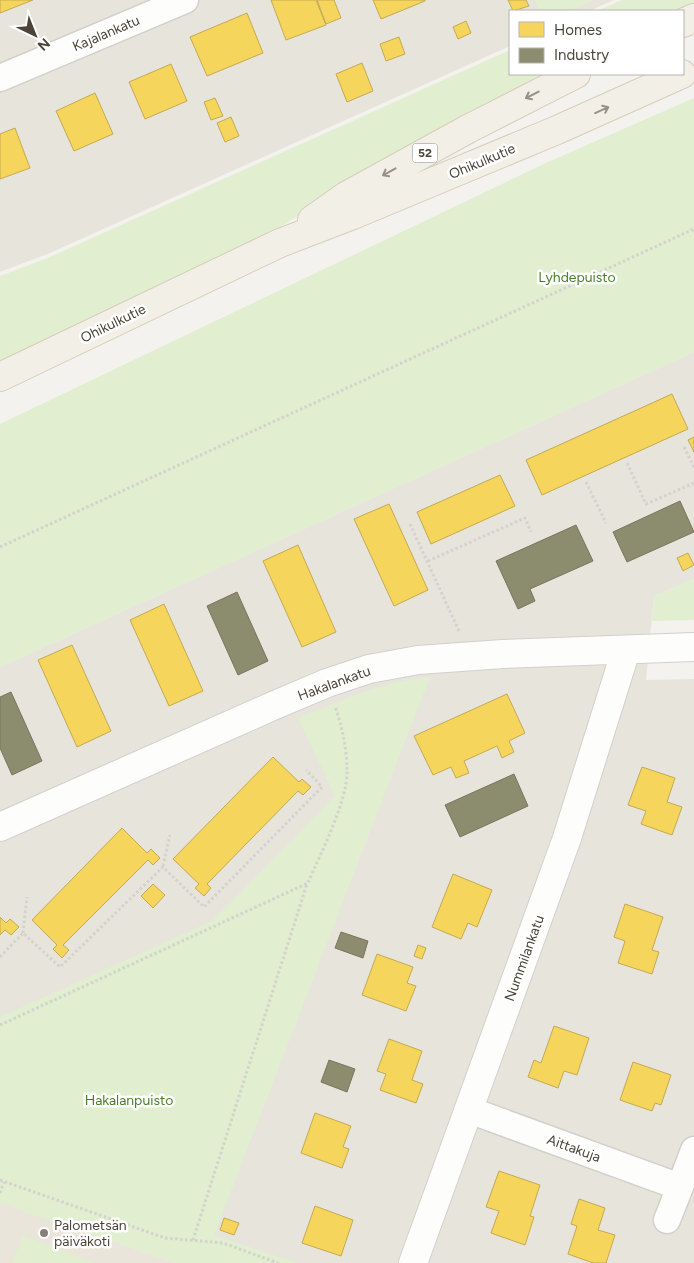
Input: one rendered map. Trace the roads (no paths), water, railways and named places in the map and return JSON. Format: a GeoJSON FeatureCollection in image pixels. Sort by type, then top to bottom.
{"type":"FeatureCollection","features":[{"type":"Feature","properties":{"kind":"main road","name":"Ohikulkutie"},"geometry":{"type":"LineString","coordinates":[[280,243],[346,196],[468,129],[574,75]]}},
{"type":"Feature","properties":{"kind":"main road","name":"Ohikulkutie"},"geometry":{"type":"LineString","coordinates":[[0,377],[280,243],[353,215],[557,130],[680,75]]}},
{"type":"Feature","properties":{"kind":"street","name":"Kajalankatu"},"geometry":{"type":"LineString","coordinates":[[0,78],[185,0]]}},
{"type":"Feature","properties":{"kind":"street","name":"Hakalankatu"},"geometry":{"type":"LineString","coordinates":[[0,827],[327,683],[369,669],[418,660],[503,654],[694,648]]}},
{"type":"Feature","properties":{"kind":"street","name":"Nummilankatu"},"geometry":{"type":"LineString","coordinates":[[413,1263],[567,838],[626,650]]}},
{"type":"Feature","properties":{"kind":"street","name":"Aittakuja"},"geometry":{"type":"LineString","coordinates":[[469,1110],[680,1187]]}},
{"type":"Feature","properties":{"kind":"street"},"geometry":{"type":"LineString","coordinates":[[667,1220],[694,1150]]}},
{"type":"Feature","properties":{"kind":"place","name":"Palometsän päiväkoti"},"geometry":{"type":"Point","coordinates":[44,1233]}},
{"type":"Feature","properties":{"kind":"park label","name":"Lyhdepuisto"},"geometry":{"type":"Point","coordinates":[577,277]}},
{"type":"Feature","properties":{"kind":"park label","name":"Hakalanpuisto"},"geometry":{"type":"Point","coordinates":[129,1100]}}]}
